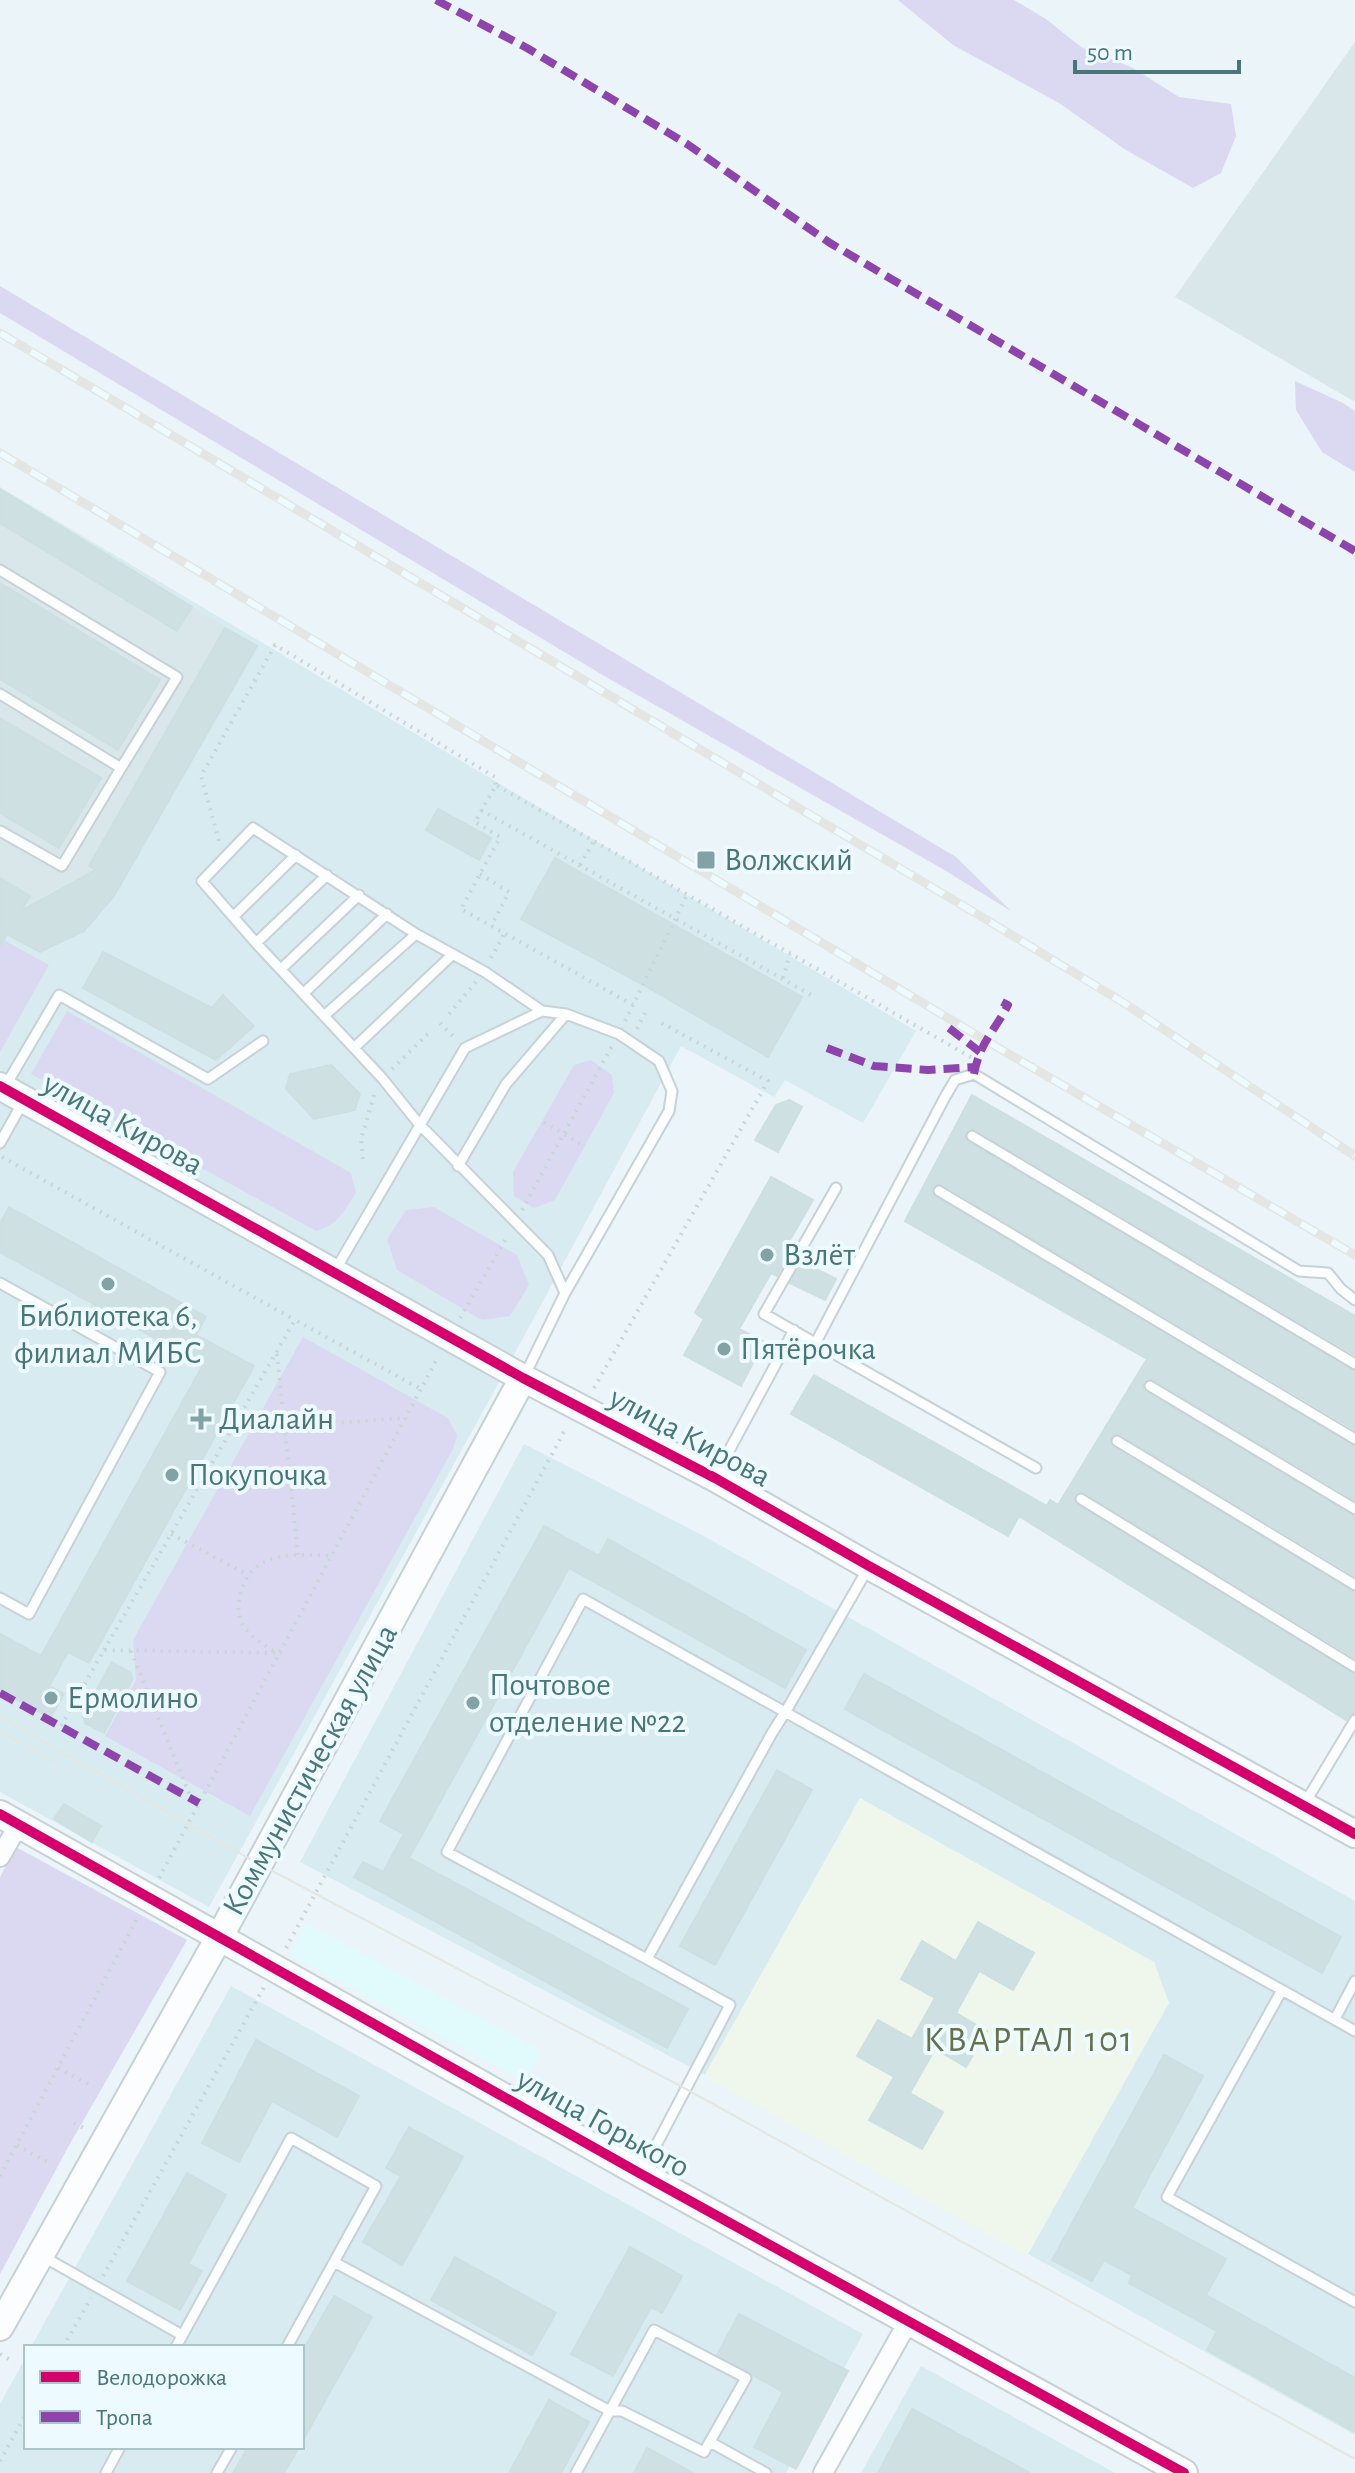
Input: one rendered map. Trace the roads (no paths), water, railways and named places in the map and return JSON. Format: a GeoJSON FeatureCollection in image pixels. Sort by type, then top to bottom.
{"type":"FeatureCollection","features":[{"type":"Feature","properties":{"kind":"street","name":"улица Кирова"},"geometry":{"type":"LineString","coordinates":[[9,1091],[523,1378],[715,1478],[1355,1834]]}},
{"type":"Feature","properties":{"kind":"street","name":"Коммунистическая улица"},"geometry":{"type":"LineString","coordinates":[[0,2327],[220,1936],[523,1378]]}},
{"type":"Feature","properties":{"kind":"street","name":"улица Горького"},"geometry":{"type":"LineString","coordinates":[[9,1819],[641,2174],[1184,2473]]}},
{"type":"Feature","properties":{"kind":"street"},"geometry":{"type":"LineString","coordinates":[[0,1857],[9,1819]]}},
{"type":"Feature","properties":{"kind":"street"},"geometry":{"type":"LineString","coordinates":[[823,2473],[908,2322]]}},
{"type":"Feature","properties":{"kind":"lane"},"geometry":{"type":"LineString","coordinates":[[0,570],[177,677],[62,866],[0,831]]}},
{"type":"Feature","properties":{"kind":"lane"},"geometry":{"type":"LineString","coordinates":[[0,694],[121,768]]}},
{"type":"Feature","properties":{"kind":"lane"},"geometry":{"type":"LineString","coordinates":[[523,1378],[565,1293],[669,1111],[672,1091],[659,1061],[619,1034],[566,1014],[542,1011],[485,972],[416,934],[253,828],[202,881],[382,1078],[419,1124],[514,1224],[548,1255],[565,1293]]}},
{"type":"Feature","properties":{"kind":"lane"},"geometry":{"type":"LineString","coordinates":[[234,916],[296,855]]}},
{"type":"Feature","properties":{"kind":"lane"},"geometry":{"type":"LineString","coordinates":[[256,943],[327,875]]}},
{"type":"Feature","properties":{"kind":"lane"},"geometry":{"type":"LineString","coordinates":[[281,969],[359,895]]}},
{"type":"Feature","properties":{"kind":"lane"},"geometry":{"type":"LineString","coordinates":[[304,993],[387,914]]}},
{"type":"Feature","properties":{"kind":"lane"},"geometry":{"type":"LineString","coordinates":[[325,1015],[416,934]]}},
{"type":"Feature","properties":{"kind":"lane"},"geometry":{"type":"LineString","coordinates":[[354,1048],[453,954]]}},
{"type":"Feature","properties":{"kind":"lane"},"geometry":{"type":"LineString","coordinates":[[0,1143],[9,1091],[59,995],[208,1079],[263,1041]]}},
{"type":"Feature","properties":{"kind":"lane"},"geometry":{"type":"LineString","coordinates":[[335,1271],[465,1048],[542,1011]]}},
{"type":"Feature","properties":{"kind":"lane"},"geometry":{"type":"LineString","coordinates":[[458,1166],[506,1084],[566,1014]]}},
{"type":"Feature","properties":{"kind":"lane"},"geometry":{"type":"LineString","coordinates":[[816,1342],[955,1080],[974,1074],[1299,1271],[1328,1273],[1355,1300]]}},
{"type":"Feature","properties":{"kind":"lane"},"geometry":{"type":"LineString","coordinates":[[972,1136],[1355,1364]]}},
{"type":"Feature","properties":{"kind":"lane"},"geometry":{"type":"LineString","coordinates":[[836,1188],[764,1314],[1036,1468]]}},
{"type":"Feature","properties":{"kind":"lane"},"geometry":{"type":"LineString","coordinates":[[939,1191],[1355,1439]]}},
{"type":"Feature","properties":{"kind":"lane"},"geometry":{"type":"LineString","coordinates":[[0,1283],[160,1372],[29,1614],[0,1598]]}},
{"type":"Feature","properties":{"kind":"lane"},"geometry":{"type":"LineString","coordinates":[[715,1478],[794,1330]]}},
{"type":"Feature","properties":{"kind":"lane"},"geometry":{"type":"LineString","coordinates":[[1150,1386],[1355,1509]]}},
{"type":"Feature","properties":{"kind":"lane"},"geometry":{"type":"LineString","coordinates":[[1117,1441],[1355,1585]]}},
{"type":"Feature","properties":{"kind":"lane"},"geometry":{"type":"LineString","coordinates":[[1081,1499],[1355,1667]]}},
{"type":"Feature","properties":{"kind":"lane"},"geometry":{"type":"LineString","coordinates":[[647,1959],[869,1566]]}},
{"type":"Feature","properties":{"kind":"lane"},"geometry":{"type":"LineString","coordinates":[[641,2174],[730,2005],[447,1852],[583,1599],[1355,2031]]}},
{"type":"Feature","properties":{"kind":"lane"},"geometry":{"type":"LineString","coordinates":[[1303,1806],[1355,1720]]}},
{"type":"Feature","properties":{"kind":"lane"},"geometry":{"type":"LineString","coordinates":[[1335,2019],[1355,1981]]}},
{"type":"Feature","properties":{"kind":"lane"},"geometry":{"type":"LineString","coordinates":[[1282,1990],[1167,2197],[1355,2302]]}},
{"type":"Feature","properties":{"kind":"lane"},"geometry":{"type":"LineString","coordinates":[[177,2345],[291,2138],[376,2186],[288,2345]]}},
{"type":"Feature","properties":{"kind":"lane"},"geometry":{"type":"LineString","coordinates":[[40,2255],[182,2335]]}},
{"type":"Feature","properties":{"kind":"lane"},"geometry":{"type":"LineString","coordinates":[[334,2262],[610,2411],[622,2411],[704,2452],[746,2378],[654,2330],[610,2411],[576,2473]]}},
{"type":"Feature","properties":{"kind":"lane"},"geometry":{"type":"LineString","coordinates":[[710,2442],[766,2473]]}},
{"type":"Feature","properties":{"kind":"lane"},"geometry":{"type":"LineString","coordinates":[[106,2473],[119,2449]]}},
{"type":"Feature","properties":{"kind":"lane"},"geometry":{"type":"LineString","coordinates":[[217,2473],[231,2449]]}},
{"type":"Feature","properties":{"kind":"tram line"},"geometry":{"type":"LineString","coordinates":[[0,1717],[259,1864],[686,2089],[1355,2459]]}},
{"type":"Feature","properties":{"kind":"tram line"},"geometry":{"type":"LineString","coordinates":[[0,1731],[59,1765]]}},
{"type":"Feature","properties":{"kind":"railway"},"geometry":{"type":"LineString","coordinates":[[0,333],[1124,1003],[1355,1156]]}},
{"type":"Feature","properties":{"kind":"railway"},"geometry":{"type":"LineString","coordinates":[[0,453],[985,1040],[1355,1255]]}},
{"type":"Feature","properties":{"kind":"place","name":"Волжский"},"geometry":{"type":"Point","coordinates":[706,860]}},
{"type":"Feature","properties":{"kind":"place","name":"Взлёт"},"geometry":{"type":"Point","coordinates":[767,1255]}},
{"type":"Feature","properties":{"kind":"place","name":"Библиотека 6, филиал МИБС"},"geometry":{"type":"Point","coordinates":[108,1284]}},
{"type":"Feature","properties":{"kind":"place","name":"Пятёрочка"},"geometry":{"type":"Point","coordinates":[724,1349]}},
{"type":"Feature","properties":{"kind":"place","name":"Диалайн"},"geometry":{"type":"Point","coordinates":[201,1419]}},
{"type":"Feature","properties":{"kind":"place","name":"Покупочка"},"geometry":{"type":"Point","coordinates":[172,1475]}},
{"type":"Feature","properties":{"kind":"place","name":"Ермолино"},"geometry":{"type":"Point","coordinates":[51,1698]}},
{"type":"Feature","properties":{"kind":"place","name":"Почтовое отделение №22"},"geometry":{"type":"Point","coordinates":[473,1703]}},
{"type":"Feature","properties":{"kind":"district","name":"КВАРТАЛ 101"},"geometry":{"type":"Point","coordinates":[1029,2040]}}]}
